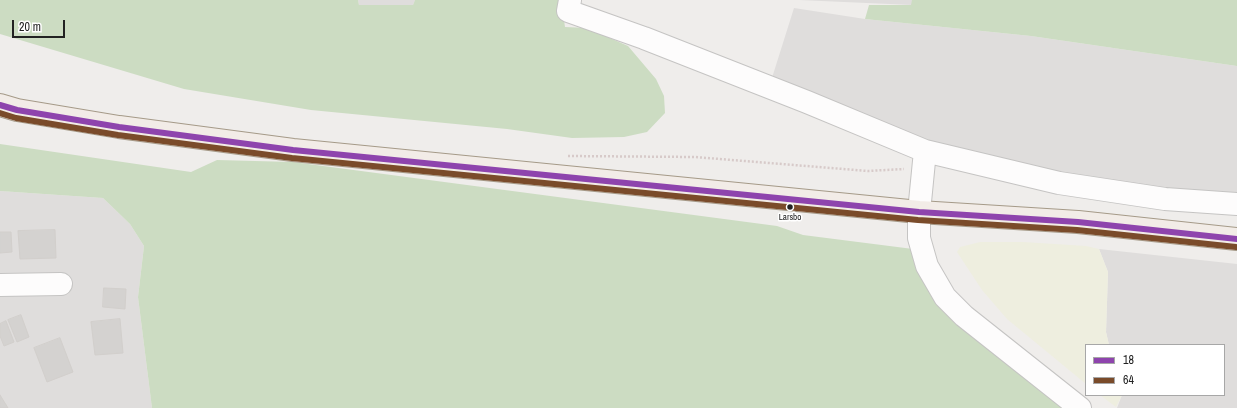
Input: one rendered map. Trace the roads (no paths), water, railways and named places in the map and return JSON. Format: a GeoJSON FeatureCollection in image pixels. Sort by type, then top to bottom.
{"type":"FeatureCollection","features":[{"type":"Feature","properties":{"kind":"main road"},"geometry":{"type":"LineString","coordinates":[[0,105],[17,110],[119,128],[261,146],[919,212],[1078,222],[1237,239]]}},
{"type":"Feature","properties":{"kind":"street"},"geometry":{"type":"LineString","coordinates":[[569,5],[644,38],[807,102],[924,160],[1165,199],[1237,204]]}},
{"type":"Feature","properties":{"kind":"street"},"geometry":{"type":"LineString","coordinates":[[924,160],[919,212],[919,238],[927,266],[945,297],[964,316],[1080,408]]}},
{"type":"Feature","properties":{"kind":"street"},"geometry":{"type":"LineString","coordinates":[[0,285],[61,284]]}},
{"type":"Feature","properties":{"kind":"place","name":"Larsbo"},"geometry":{"type":"Point","coordinates":[790,207]}}]}
